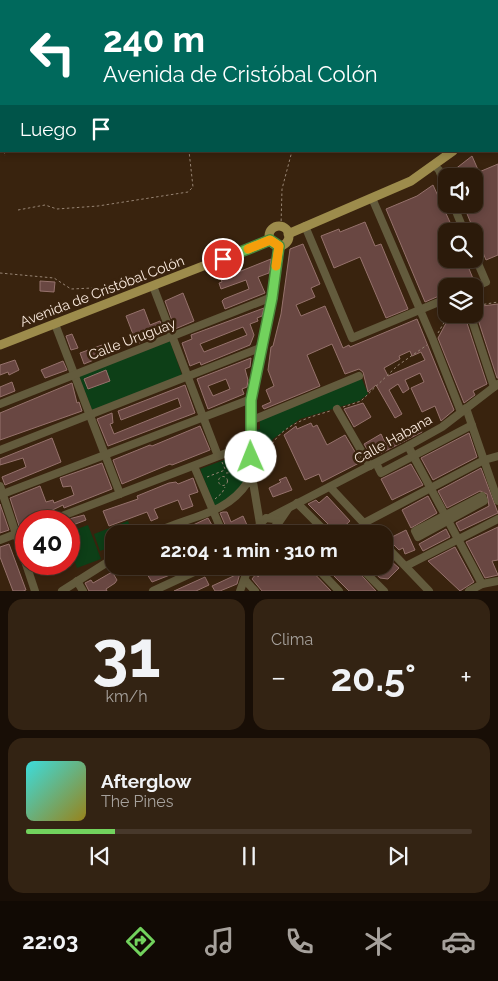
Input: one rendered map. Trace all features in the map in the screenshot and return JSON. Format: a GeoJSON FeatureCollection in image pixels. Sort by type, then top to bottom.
{"type":"FeatureCollection","features":[{"type":"Feature","properties":{"kind":"main road"},"geometry":{"type":"LineString","coordinates":[[288,234],[411,181],[452,152]]}},
{"type":"Feature","properties":{"kind":"main road"},"geometry":{"type":"LineString","coordinates":[[281,226],[288,234],[288,239],[279,246],[270,240],[270,231],[274,227],[281,226]]}},
{"type":"Feature","properties":{"kind":"main road","name":"Avenida de Cristóbal Colón"},"geometry":{"type":"LineString","coordinates":[[0,345],[270,240]]}},
{"type":"Feature","properties":{"kind":"street"},"geometry":{"type":"LineString","coordinates":[[434,166],[438,169]]}},
{"type":"Feature","properties":{"kind":"street"},"geometry":{"type":"LineString","coordinates":[[372,198],[418,311],[472,426],[498,501]]}},
{"type":"Feature","properties":{"kind":"street"},"geometry":{"type":"LineString","coordinates":[[305,226],[352,338],[438,302]]}},
{"type":"Feature","properties":{"kind":"street"},"geometry":{"type":"LineString","coordinates":[[261,525],[249,471],[251,400],[260,348],[272,298],[279,246]]}},
{"type":"Feature","properties":{"kind":"street"},"geometry":{"type":"LineString","coordinates":[[480,268],[486,282],[483,283]]}},
{"type":"Feature","properties":{"kind":"street"},"geometry":{"type":"LineString","coordinates":[[153,286],[220,458]]}},
{"type":"Feature","properties":{"kind":"street","name":"Calle Uruguay"},"geometry":{"type":"LineString","coordinates":[[0,404],[272,298]]}},
{"type":"Feature","properties":{"kind":"street"},"geometry":{"type":"LineString","coordinates":[[473,323],[496,385]]}},
{"type":"Feature","properties":{"kind":"street"},"geometry":{"type":"LineString","coordinates":[[55,324],[120,494]]}},
{"type":"Feature","properties":{"kind":"street"},"geometry":{"type":"LineString","coordinates":[[0,450],[260,348]]}},
{"type":"Feature","properties":{"kind":"street"},"geometry":{"type":"LineString","coordinates":[[250,422],[358,376]]}},
{"type":"Feature","properties":{"kind":"street","name":"Calle Habana"},"geometry":{"type":"LineString","coordinates":[[264,525],[268,518],[408,446],[463,410],[496,385]]}},
{"type":"Feature","properties":{"kind":"street"},"geometry":{"type":"LineString","coordinates":[[1,495],[251,400]]}},
{"type":"Feature","properties":{"kind":"street"},"geometry":{"type":"LineString","coordinates":[[337,409],[373,465],[382,472],[472,426]]}},
{"type":"Feature","properties":{"kind":"street"},"geometry":{"type":"LineString","coordinates":[[78,510],[220,458],[250,444]]}},
{"type":"Feature","properties":{"kind":"street"},"geometry":{"type":"LineString","coordinates":[[408,446],[482,584]]}},
{"type":"Feature","properties":{"kind":"street"},"geometry":{"type":"LineString","coordinates":[[330,487],[364,523],[484,460],[498,456]]}},
{"type":"Feature","properties":{"kind":"street"},"geometry":{"type":"LineString","coordinates":[[194,466],[219,525]]}},
{"type":"Feature","properties":{"kind":"street"},"geometry":{"type":"LineString","coordinates":[[170,525],[200,517],[213,511],[238,494],[246,484],[253,483]]}},
{"type":"Feature","properties":{"kind":"street"},"geometry":{"type":"LineString","coordinates":[[0,486],[1,495],[15,531]]}},
{"type":"Feature","properties":{"kind":"street"},"geometry":{"type":"LineString","coordinates":[[295,504],[318,525]]}},
{"type":"Feature","properties":{"kind":"street","name":"Calle Habana"},"geometry":{"type":"LineString","coordinates":[[277,524],[295,504]]}},
{"type":"Feature","properties":{"kind":"street"},"geometry":{"type":"LineString","coordinates":[[259,511],[277,524]]}},
{"type":"Feature","properties":{"kind":"street"},"geometry":{"type":"LineString","coordinates":[[406,566],[498,519]]}},
{"type":"Feature","properties":{"kind":"street"},"geometry":{"type":"LineString","coordinates":[[0,540],[15,534]]}},
{"type":"Feature","properties":{"kind":"street"},"geometry":{"type":"LineString","coordinates":[[393,553],[429,591]]}},
{"type":"Feature","properties":{"kind":"street"},"geometry":{"type":"LineString","coordinates":[[62,591],[105,564]]}},
{"type":"Feature","properties":{"kind":"street"},"geometry":{"type":"LineString","coordinates":[[30,575],[35,591]]}},
{"type":"Feature","properties":{"kind":"street"},"geometry":{"type":"LineString","coordinates":[[157,590],[188,575]]}},
{"type":"Feature","properties":{"kind":"street"},"geometry":{"type":"LineString","coordinates":[[240,591],[246,575]]}},
{"type":"Feature","properties":{"kind":"street"},"geometry":{"type":"LineString","coordinates":[[324,575],[339,591]]}},
{"type":"Feature","properties":{"kind":"street"},"geometry":{"type":"LineString","coordinates":[[368,575],[384,591]]}},
{"type":"Feature","properties":{"kind":"street"},"geometry":{"type":"LineString","coordinates":[[245,580],[255,591]]}},
{"type":"Feature","properties":{"kind":"street"},"geometry":{"type":"LineString","coordinates":[[77,581],[82,591]]}},
{"type":"Feature","properties":{"kind":"street"},"geometry":{"type":"LineString","coordinates":[[471,591],[482,584],[498,581]]}},
{"type":"Feature","properties":{"kind":"path"},"geometry":{"type":"LineString","coordinates":[[4,152],[5,156]]}},
{"type":"Feature","properties":{"kind":"path"},"geometry":{"type":"LineString","coordinates":[[18,210],[45,205],[56,210],[98,206],[188,192],[193,187],[189,152]]}},
{"type":"Feature","properties":{"kind":"path"},"geometry":{"type":"LineString","coordinates":[[281,226],[282,189],[292,152]]}},
{"type":"Feature","properties":{"kind":"path"},"geometry":{"type":"LineString","coordinates":[[0,274],[54,278],[71,289],[116,286],[122,298]]}},
{"type":"Feature","properties":{"kind":"path"},"geometry":{"type":"LineString","coordinates":[[483,304],[498,302]]}},
{"type":"Feature","properties":{"kind":"path"},"geometry":{"type":"LineString","coordinates":[[204,479],[226,472],[259,469],[266,460],[276,439],[301,420],[361,401],[397,366],[433,340],[443,323]]}},
{"type":"Feature","properties":{"kind":"path"},"geometry":{"type":"LineString","coordinates":[[212,500],[222,493],[228,481],[225,477],[226,472],[220,458]]}},
{"type":"Feature","properties":{"kind":"path"},"geometry":{"type":"LineString","coordinates":[[225,477],[221,478],[219,482],[221,485],[225,485]]}},
{"type":"Feature","properties":{"kind":"green space"},"geometry":{"type":"Polygon","coordinates":[[[170,341],[182,375],[92,410],[79,376],[170,341]]]}},
{"type":"Feature","properties":{"kind":"green space"},"geometry":{"type":"Polygon","coordinates":[[[360,374],[368,394],[359,401],[300,419],[273,439],[264,460],[258,467],[257,430],[260,429],[260,415],[360,374]]]}},
{"type":"Feature","properties":{"kind":"green space"},"geometry":{"type":"Polygon","coordinates":[[[245,452],[246,473],[242,486],[233,495],[215,507],[200,469],[245,452]]]}},
{"type":"Feature","properties":{"kind":"green space"},"geometry":{"type":"Polygon","coordinates":[[[128,521],[130,525],[118,525],[128,521]]]}},
{"type":"Feature","properties":{"kind":"green space"},"geometry":{"type":"Polygon","coordinates":[[[88,525],[101,559],[80,567],[80,528],[88,525]]]}},
{"type":"Feature","properties":{"kind":"green space"},"geometry":{"type":"Polygon","coordinates":[[[105,530],[105,549],[100,551],[94,534],[105,530]]]}},
{"type":"Feature","properties":{"kind":"building"},"geometry":{"type":"Polygon","coordinates":[[[472,156],[477,168],[457,168],[472,156]]]}},
{"type":"Feature","properties":{"kind":"building"},"geometry":{"type":"Polygon","coordinates":[[[498,164],[498,255],[486,260],[483,253],[483,223],[471,223],[467,213],[483,213],[483,170],[498,164]]]}},
{"type":"Feature","properties":{"kind":"building"},"geometry":{"type":"Polygon","coordinates":[[[433,185],[438,196],[438,213],[446,213],[450,223],[438,223],[438,268],[469,268],[473,278],[438,278],[438,296],[425,302],[386,209],[417,196],[433,185]]]}},
{"type":"Feature","properties":{"kind":"building"},"geometry":{"type":"Polygon","coordinates":[[[365,222],[375,246],[381,244],[408,309],[386,318],[360,257],[334,268],[321,236],[339,229],[340,232],[365,222]]]}},
{"type":"Feature","properties":{"kind":"building"},"geometry":{"type":"Polygon","coordinates":[[[303,244],[320,284],[311,288],[315,297],[296,305],[301,316],[325,306],[343,348],[349,345],[350,347],[417,319],[454,410],[441,421],[435,406],[422,412],[411,388],[424,382],[420,373],[405,380],[409,389],[403,393],[398,384],[389,390],[402,414],[395,418],[376,385],[368,392],[363,372],[359,369],[345,374],[332,344],[307,355],[320,386],[264,409],[262,406],[271,402],[266,390],[274,386],[268,370],[271,347],[273,346],[281,314],[290,249],[303,244]],[[410,351],[399,356],[400,359],[384,368],[388,376],[425,360],[421,352],[412,356],[410,351]]]}},
{"type":"Feature","properties":{"kind":"building"},"geometry":{"type":"Polygon","coordinates":[[[271,259],[269,273],[258,277],[265,293],[225,309],[222,301],[224,299],[249,289],[246,280],[221,289],[219,283],[222,282],[221,279],[271,259]]]}},
{"type":"Feature","properties":{"kind":"building"},"geometry":{"type":"Polygon","coordinates":[[[40,281],[55,282],[54,292],[40,291],[40,281]]]}},
{"type":"Feature","properties":{"kind":"building"},"geometry":{"type":"Polygon","coordinates":[[[183,293],[194,321],[175,329],[165,301],[183,293]]]}},
{"type":"Feature","properties":{"kind":"building"},"geometry":{"type":"Polygon","coordinates":[[[498,304],[498,378],[479,323],[483,323],[483,306],[498,304]]]}},
{"type":"Feature","properties":{"kind":"building"},"geometry":{"type":"Polygon","coordinates":[[[264,308],[262,316],[257,318],[258,321],[250,324],[254,335],[250,345],[201,365],[200,362],[190,366],[182,343],[192,339],[191,335],[264,308]],[[243,327],[200,344],[204,352],[247,335],[243,327]]]}},
{"type":"Feature","properties":{"kind":"building"},"geometry":{"type":"Polygon","coordinates":[[[144,309],[150,325],[160,321],[163,329],[153,333],[154,337],[139,343],[136,342],[126,316],[144,309]]]}},
{"type":"Feature","properties":{"kind":"building"},"geometry":{"type":"Polygon","coordinates":[[[446,323],[467,323],[487,384],[473,391],[475,395],[464,403],[438,338],[446,323]]]}},
{"type":"Feature","properties":{"kind":"building"},"geometry":{"type":"Polygon","coordinates":[[[72,334],[78,348],[71,350],[66,336],[72,334]]]}},
{"type":"Feature","properties":{"kind":"building"},"geometry":{"type":"Polygon","coordinates":[[[102,345],[106,355],[84,364],[80,353],[102,345]]]}},
{"type":"Feature","properties":{"kind":"building"},"geometry":{"type":"Polygon","coordinates":[[[251,358],[250,367],[245,369],[248,380],[247,387],[242,389],[244,394],[208,409],[197,379],[251,358]],[[226,379],[208,386],[213,396],[230,389],[226,379]]]}},
{"type":"Feature","properties":{"kind":"building"},"geometry":{"type":"Polygon","coordinates":[[[15,360],[19,370],[9,375],[8,372],[0,375],[0,365],[15,360]]]}},
{"type":"Feature","properties":{"kind":"building"},"geometry":{"type":"Polygon","coordinates":[[[63,361],[67,370],[45,378],[41,370],[63,361]]]}},
{"type":"Feature","properties":{"kind":"building"},"geometry":{"type":"Polygon","coordinates":[[[106,370],[110,381],[88,389],[84,379],[106,370]]]}},
{"type":"Feature","properties":{"kind":"building"},"geometry":{"type":"Polygon","coordinates":[[[12,382],[15,391],[0,397],[0,387],[12,382]]]}},
{"type":"Feature","properties":{"kind":"building"},"geometry":{"type":"Polygon","coordinates":[[[72,383],[77,403],[79,402],[82,411],[0,440],[0,413],[72,383]]]}},
{"type":"Feature","properties":{"kind":"building"},"geometry":{"type":"Polygon","coordinates":[[[185,385],[195,413],[108,446],[97,419],[112,413],[113,423],[110,424],[114,434],[181,407],[178,398],[121,420],[118,411],[185,385]]]}},
{"type":"Feature","properties":{"kind":"building"},"geometry":{"type":"Polygon","coordinates":[[[363,403],[371,417],[354,427],[344,409],[363,403]]]}},
{"type":"Feature","properties":{"kind":"building"},"geometry":{"type":"Polygon","coordinates":[[[311,423],[313,427],[317,425],[327,445],[345,435],[361,462],[322,482],[319,474],[305,480],[284,435],[296,426],[297,429],[311,423]]]}},
{"type":"Feature","properties":{"kind":"building"},"geometry":{"type":"Polygon","coordinates":[[[200,426],[210,450],[122,484],[113,460],[200,426]]]}},
{"type":"Feature","properties":{"kind":"building"},"geometry":{"type":"Polygon","coordinates":[[[419,426],[422,432],[372,458],[364,444],[381,434],[386,444],[419,426]]]}},
{"type":"Feature","properties":{"kind":"building"},"geometry":{"type":"Polygon","coordinates":[[[469,433],[477,457],[433,480],[421,458],[469,433]]]}},
{"type":"Feature","properties":{"kind":"building"},"geometry":{"type":"Polygon","coordinates":[[[52,438],[61,462],[5,485],[2,477],[26,467],[23,458],[0,465],[0,459],[52,438]]]}},
{"type":"Feature","properties":{"kind":"building"},"geometry":{"type":"Polygon","coordinates":[[[102,463],[112,489],[64,508],[63,505],[53,510],[15,510],[15,514],[10,498],[40,486],[46,502],[53,500],[54,503],[74,495],[71,486],[63,487],[60,478],[102,463]]]}},
{"type":"Feature","properties":{"kind":"building"},"geometry":{"type":"Polygon","coordinates":[[[411,464],[423,485],[392,500],[381,479],[411,464]]]}},
{"type":"Feature","properties":{"kind":"building"},"geometry":{"type":"Polygon","coordinates":[[[481,468],[498,513],[460,531],[456,523],[489,506],[487,494],[480,491],[447,508],[438,491],[481,468]]]}},
{"type":"Feature","properties":{"kind":"building"},"geometry":{"type":"Polygon","coordinates":[[[286,477],[292,490],[273,497],[269,488],[286,477]]]}},
{"type":"Feature","properties":{"kind":"building"},"geometry":{"type":"Polygon","coordinates":[[[193,478],[198,492],[189,495],[193,506],[182,510],[178,500],[154,509],[158,518],[151,521],[147,512],[109,525],[103,511],[138,499],[137,496],[169,483],[176,482],[178,484],[193,478]]]}},
{"type":"Feature","properties":{"kind":"building"},"geometry":{"type":"Polygon","coordinates":[[[327,496],[350,521],[346,525],[329,525],[308,504],[316,500],[319,503],[327,496]]]}},
{"type":"Feature","properties":{"kind":"building"},"geometry":{"type":"Polygon","coordinates":[[[428,496],[437,513],[411,528],[402,510],[428,496]]]}},
{"type":"Feature","properties":{"kind":"building"},"geometry":{"type":"Polygon","coordinates":[[[0,504],[9,530],[0,533],[0,504]]]}},
{"type":"Feature","properties":{"kind":"building"},"geometry":{"type":"Polygon","coordinates":[[[227,512],[231,522],[243,516],[247,525],[225,525],[220,513],[227,512]]]}},
{"type":"Feature","properties":{"kind":"building"},"geometry":{"type":"Polygon","coordinates":[[[84,515],[86,520],[80,522],[80,516],[84,515]]]}},
{"type":"Feature","properties":{"kind":"building"},"geometry":{"type":"Polygon","coordinates":[[[208,518],[212,525],[193,525],[208,518]]]}},
{"type":"Feature","properties":{"kind":"building"},"geometry":{"type":"Polygon","coordinates":[[[498,527],[498,560],[492,561],[498,575],[485,578],[466,542],[498,527]]]}},
{"type":"Feature","properties":{"kind":"building"},"geometry":{"type":"Polygon","coordinates":[[[446,529],[450,537],[423,551],[419,544],[446,529]]]}},
{"type":"Feature","properties":{"kind":"building"},"geometry":{"type":"Polygon","coordinates":[[[406,530],[415,550],[405,554],[403,548],[399,550],[393,544],[393,536],[406,530]]]}},
{"type":"Feature","properties":{"kind":"building"},"geometry":{"type":"Polygon","coordinates":[[[9,544],[15,560],[15,575],[20,575],[26,590],[13,591],[0,557],[0,547],[9,544]]]}},
{"type":"Feature","properties":{"kind":"building"},"geometry":{"type":"Polygon","coordinates":[[[455,547],[474,582],[460,591],[428,561],[455,547]]]}},
{"type":"Feature","properties":{"kind":"building"},"geometry":{"type":"Polygon","coordinates":[[[393,563],[399,568],[393,574],[393,563]]]}},
{"type":"Feature","properties":{"kind":"building"},"geometry":{"type":"Polygon","coordinates":[[[107,575],[114,575],[117,580],[106,589],[107,591],[89,591],[85,583],[91,580],[93,583],[107,575]]]}},
{"type":"Feature","properties":{"kind":"building"},"geometry":{"type":"Polygon","coordinates":[[[148,575],[170,575],[152,582],[148,575]]]}},
{"type":"Feature","properties":{"kind":"building"},"geometry":{"type":"Polygon","coordinates":[[[239,575],[237,584],[220,591],[215,591],[212,586],[239,575]]]}},
{"type":"Feature","properties":{"kind":"building"},"geometry":{"type":"Polygon","coordinates":[[[255,575],[258,577],[260,575],[316,575],[331,591],[262,591],[252,579],[255,575]]]}},
{"type":"Feature","properties":{"kind":"building"},"geometry":{"type":"Polygon","coordinates":[[[333,575],[361,575],[376,591],[349,591],[333,575]]]}},
{"type":"Feature","properties":{"kind":"building"},"geometry":{"type":"Polygon","coordinates":[[[377,575],[392,575],[388,579],[380,578],[377,575]]]}},
{"type":"Feature","properties":{"kind":"building"},"geometry":{"type":"Polygon","coordinates":[[[205,577],[209,585],[196,591],[174,591],[205,577]]]}},
{"type":"Feature","properties":{"kind":"slow traffic"},"geometry":{"type":"LineString","coordinates":[[248,249],[270,240],[274,245],[279,246],[276,266]]}},
{"type":"Feature","properties":{"kind":"route"},"geometry":{"type":"LineString","coordinates":[[223,259],[270,240],[274,245],[279,246],[272,298],[260,348],[251,400],[251,457]]}}]}
